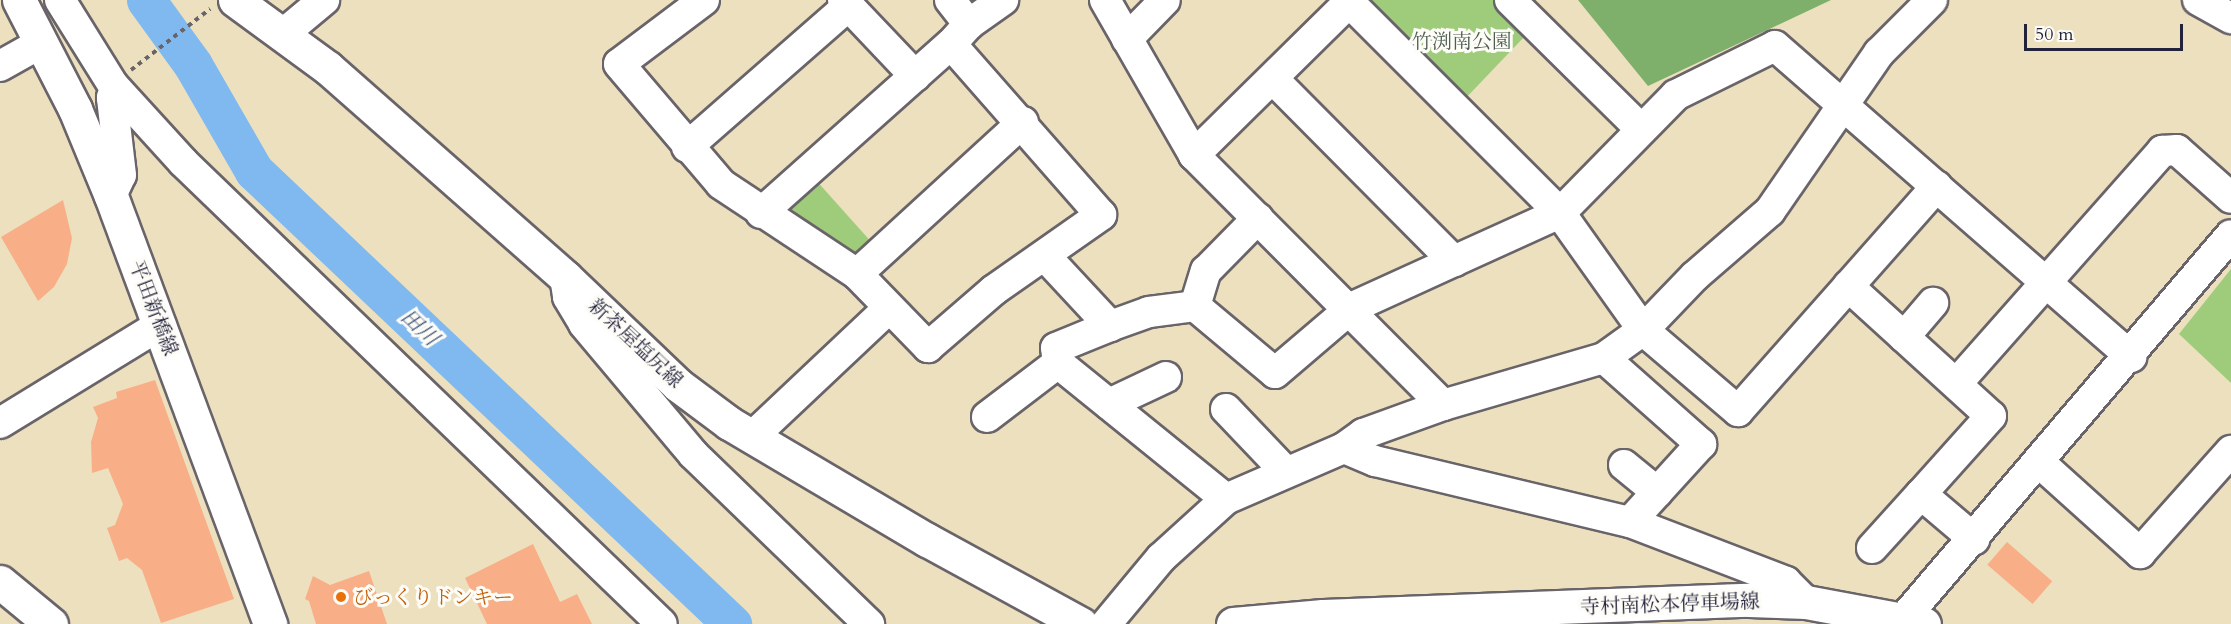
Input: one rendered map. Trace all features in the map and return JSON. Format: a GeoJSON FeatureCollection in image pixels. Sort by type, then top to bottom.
{"type":"FeatureCollection","features":[{"type":"Feature","properties":{"kind":"main road","name":"平田新橋線"},"geometry":{"type":"LineString","coordinates":[[19,0],[75,109],[111,196],[270,624]]}},
{"type":"Feature","properties":{"kind":"main road","name":"新茶屋塩尻線"},"geometry":{"type":"LineString","coordinates":[[226,2],[282,35],[328,68],[565,277],[678,385],[752,437],[1081,624]]}},
{"type":"Feature","properties":{"kind":"main road"},"geometry":{"type":"LineString","coordinates":[[0,582],[51,624]]}},
{"type":"Feature","properties":{"kind":"main road","name":"寺村南松本停車場線"},"geometry":{"type":"LineString","coordinates":[[1233,624],[1323,616],[1749,600],[1806,602],[1909,622]]}},
{"type":"Feature","properties":{"kind":"street"},"geometry":{"type":"LineString","coordinates":[[60,0],[124,82],[310,286],[662,624]]}},
{"type":"Feature","properties":{"kind":"street"},"geometry":{"type":"LineString","coordinates":[[282,35],[324,0]]}},
{"type":"Feature","properties":{"kind":"street"},"geometry":{"type":"LineString","coordinates":[[704,0],[619,64],[687,147],[721,184],[761,213],[857,274],[888,309],[928,347],[994,290],[1101,215],[1023,122],[960,34],[950,0]]}},
{"type":"Feature","properties":{"kind":"street"},"geometry":{"type":"LineString","coordinates":[[761,213],[960,34],[1003,0]]}},
{"type":"Feature","properties":{"kind":"street"},"geometry":{"type":"LineString","coordinates":[[1105,0],[1194,155],[1351,308],[1443,405]]}},
{"type":"Feature","properties":{"kind":"street"},"geometry":{"type":"LineString","coordinates":[[1127,39],[1165,0]]}},
{"type":"Feature","properties":{"kind":"street"},"geometry":{"type":"LineString","coordinates":[[1510,0],[1641,129]]}},
{"type":"Feature","properties":{"kind":"street"},"geometry":{"type":"LineString","coordinates":[[1106,624],[1161,558],[1226,499],[1285,471],[1344,448],[1363,434],[1443,405],[1604,358],[1642,330],[1695,276],[1770,211],[1879,53],[1932,0]]}},
{"type":"Feature","properties":{"kind":"street"},"geometry":{"type":"LineString","coordinates":[[2198,0],[2231,18]]}},
{"type":"Feature","properties":{"kind":"street"},"geometry":{"type":"LineString","coordinates":[[1194,155],[1350,1],[1560,213],[1642,330],[1738,411],[1937,186]]}},
{"type":"Feature","properties":{"kind":"street"},"geometry":{"type":"LineString","coordinates":[[687,147],[845,3],[915,76]]}},
{"type":"Feature","properties":{"kind":"street"},"geometry":{"type":"LineString","coordinates":[[0,66],[41,43]]}},
{"type":"Feature","properties":{"kind":"street"},"geometry":{"type":"LineString","coordinates":[[1195,306],[1275,373],[1351,308],[1560,213],[1676,95],[1775,46],[2131,357]]}},
{"type":"Feature","properties":{"kind":"street"},"geometry":{"type":"LineString","coordinates":[[1273,78],[1454,261]]}},
{"type":"Feature","properties":{"kind":"street"},"geometry":{"type":"LineString","coordinates":[[111,196],[121,175],[112,98],[124,82]]}},
{"type":"Feature","properties":{"kind":"street"},"geometry":{"type":"LineString","coordinates":[[857,274],[1023,122]]}},
{"type":"Feature","properties":{"kind":"street"},"geometry":{"type":"LineString","coordinates":[[1957,383],[2162,151],[2177,150],[2231,198]]}},
{"type":"Feature","properties":{"kind":"street"},"geometry":{"type":"LineString","coordinates":[[1195,306],[1206,271],[1258,218]]}},
{"type":"Feature","properties":{"kind":"street"},"geometry":{"type":"LineString","coordinates":[[1909,622],[1974,540],[2131,357],[2231,235]]}},
{"type":"Feature","properties":{"kind":"street"},"geometry":{"type":"LineString","coordinates":[[1045,256],[1122,322]]}},
{"type":"Feature","properties":{"kind":"street"},"geometry":{"type":"LineString","coordinates":[[565,277],[568,297],[584,324],[693,454],[869,624]]}},
{"type":"Feature","properties":{"kind":"street"},"geometry":{"type":"LineString","coordinates":[[1848,286],[1991,416],[1872,548]]}},
{"type":"Feature","properties":{"kind":"street"},"geometry":{"type":"LineString","coordinates":[[1166,298],[1122,322],[1056,348],[1058,363],[1226,499]]}},
{"type":"Feature","properties":{"kind":"street"},"geometry":{"type":"LineString","coordinates":[[1904,337],[1933,303]]}},
{"type":"Feature","properties":{"kind":"street"},"geometry":{"type":"LineString","coordinates":[[1122,322],[1195,306]]}},
{"type":"Feature","properties":{"kind":"street"},"geometry":{"type":"LineString","coordinates":[[752,437],[888,309]]}},
{"type":"Feature","properties":{"kind":"street"},"geometry":{"type":"LineString","coordinates":[[0,423],[160,325]]}},
{"type":"Feature","properties":{"kind":"street"},"geometry":{"type":"LineString","coordinates":[[1604,358],[1701,444],[1630,522]]}},
{"type":"Feature","properties":{"kind":"street"},"geometry":{"type":"LineString","coordinates":[[987,417],[1058,363]]}},
{"type":"Feature","properties":{"kind":"street"},"geometry":{"type":"LineString","coordinates":[[1109,404],[1166,377]]}},
{"type":"Feature","properties":{"kind":"street"},"geometry":{"type":"LineString","coordinates":[[1226,409],[1285,471]]}},
{"type":"Feature","properties":{"kind":"street"},"geometry":{"type":"LineString","coordinates":[[1344,448],[1375,461],[1630,522],[1786,582],[1806,602]]}},
{"type":"Feature","properties":{"kind":"street"},"geometry":{"type":"LineString","coordinates":[[2040,463],[2140,553],[2231,451]]}},
{"type":"Feature","properties":{"kind":"street"},"geometry":{"type":"LineString","coordinates":[[1624,465],[1657,492]]}},
{"type":"Feature","properties":{"kind":"street"},"geometry":{"type":"LineString","coordinates":[[1921,494],[1974,540]]}},
{"type":"Feature","properties":{"kind":"path"},"geometry":{"type":"LineString","coordinates":[[124,82],[226,2]]}},
{"type":"Feature","properties":{"kind":"green space","name":"竹渕南公園"},"geometry":{"type":"Polygon","coordinates":[[[1369,0],[1495,0],[1528,33],[1462,102],[1369,8],[1369,0]]]}},
{"type":"Feature","properties":{"kind":"green space"},"geometry":{"type":"Polygon","coordinates":[[[1578,0],[1831,0],[1648,86],[1578,0]]]}},
{"type":"Feature","properties":{"kind":"green space"},"geometry":{"type":"Polygon","coordinates":[[[814,178],[874,245],[849,259],[786,216],[784,206],[814,178]]]}},
{"type":"Feature","properties":{"kind":"green space"},"geometry":{"type":"Polygon","coordinates":[[[2231,269],[2231,383],[2179,334],[2231,269]]]}},
{"type":"Feature","properties":{"kind":"building"},"geometry":{"type":"Polygon","coordinates":[[[63,200],[72,238],[67,264],[54,287],[38,301],[1,237],[63,200]]]}},
{"type":"Feature","properties":{"kind":"building"},"geometry":{"type":"Polygon","coordinates":[[[155,380],[234,599],[161,623],[142,570],[127,558],[119,561],[107,528],[115,525],[123,504],[108,468],[92,473],[91,442],[98,418],[93,407],[117,398],[116,392],[155,380]]]}},
{"type":"Feature","properties":{"kind":"building"},"geometry":{"type":"Polygon","coordinates":[[[2007,542],[2052,581],[2033,604],[1987,565],[2007,542]]]}},
{"type":"Feature","properties":{"kind":"building"},"geometry":{"type":"Polygon","coordinates":[[[533,544],[560,602],[577,594],[592,624],[487,624],[465,578],[533,544]]]}},
{"type":"Feature","properties":{"kind":"building","name":"びっくりドンキー"},"geometry":{"type":"Polygon","coordinates":[[[369,571],[387,624],[316,624],[309,601],[305,599],[313,576],[330,585],[369,571]]]}},
{"type":"Feature","properties":{"kind":"waterway","name":"田川"},"geometry":{"type":"LineString","coordinates":[[146,0],[193,65],[254,171],[732,624]]}},
{"type":"Feature","properties":{"kind":"place","name":"びっくりドンキー"},"geometry":{"type":"Point","coordinates":[341,597]}}]}
